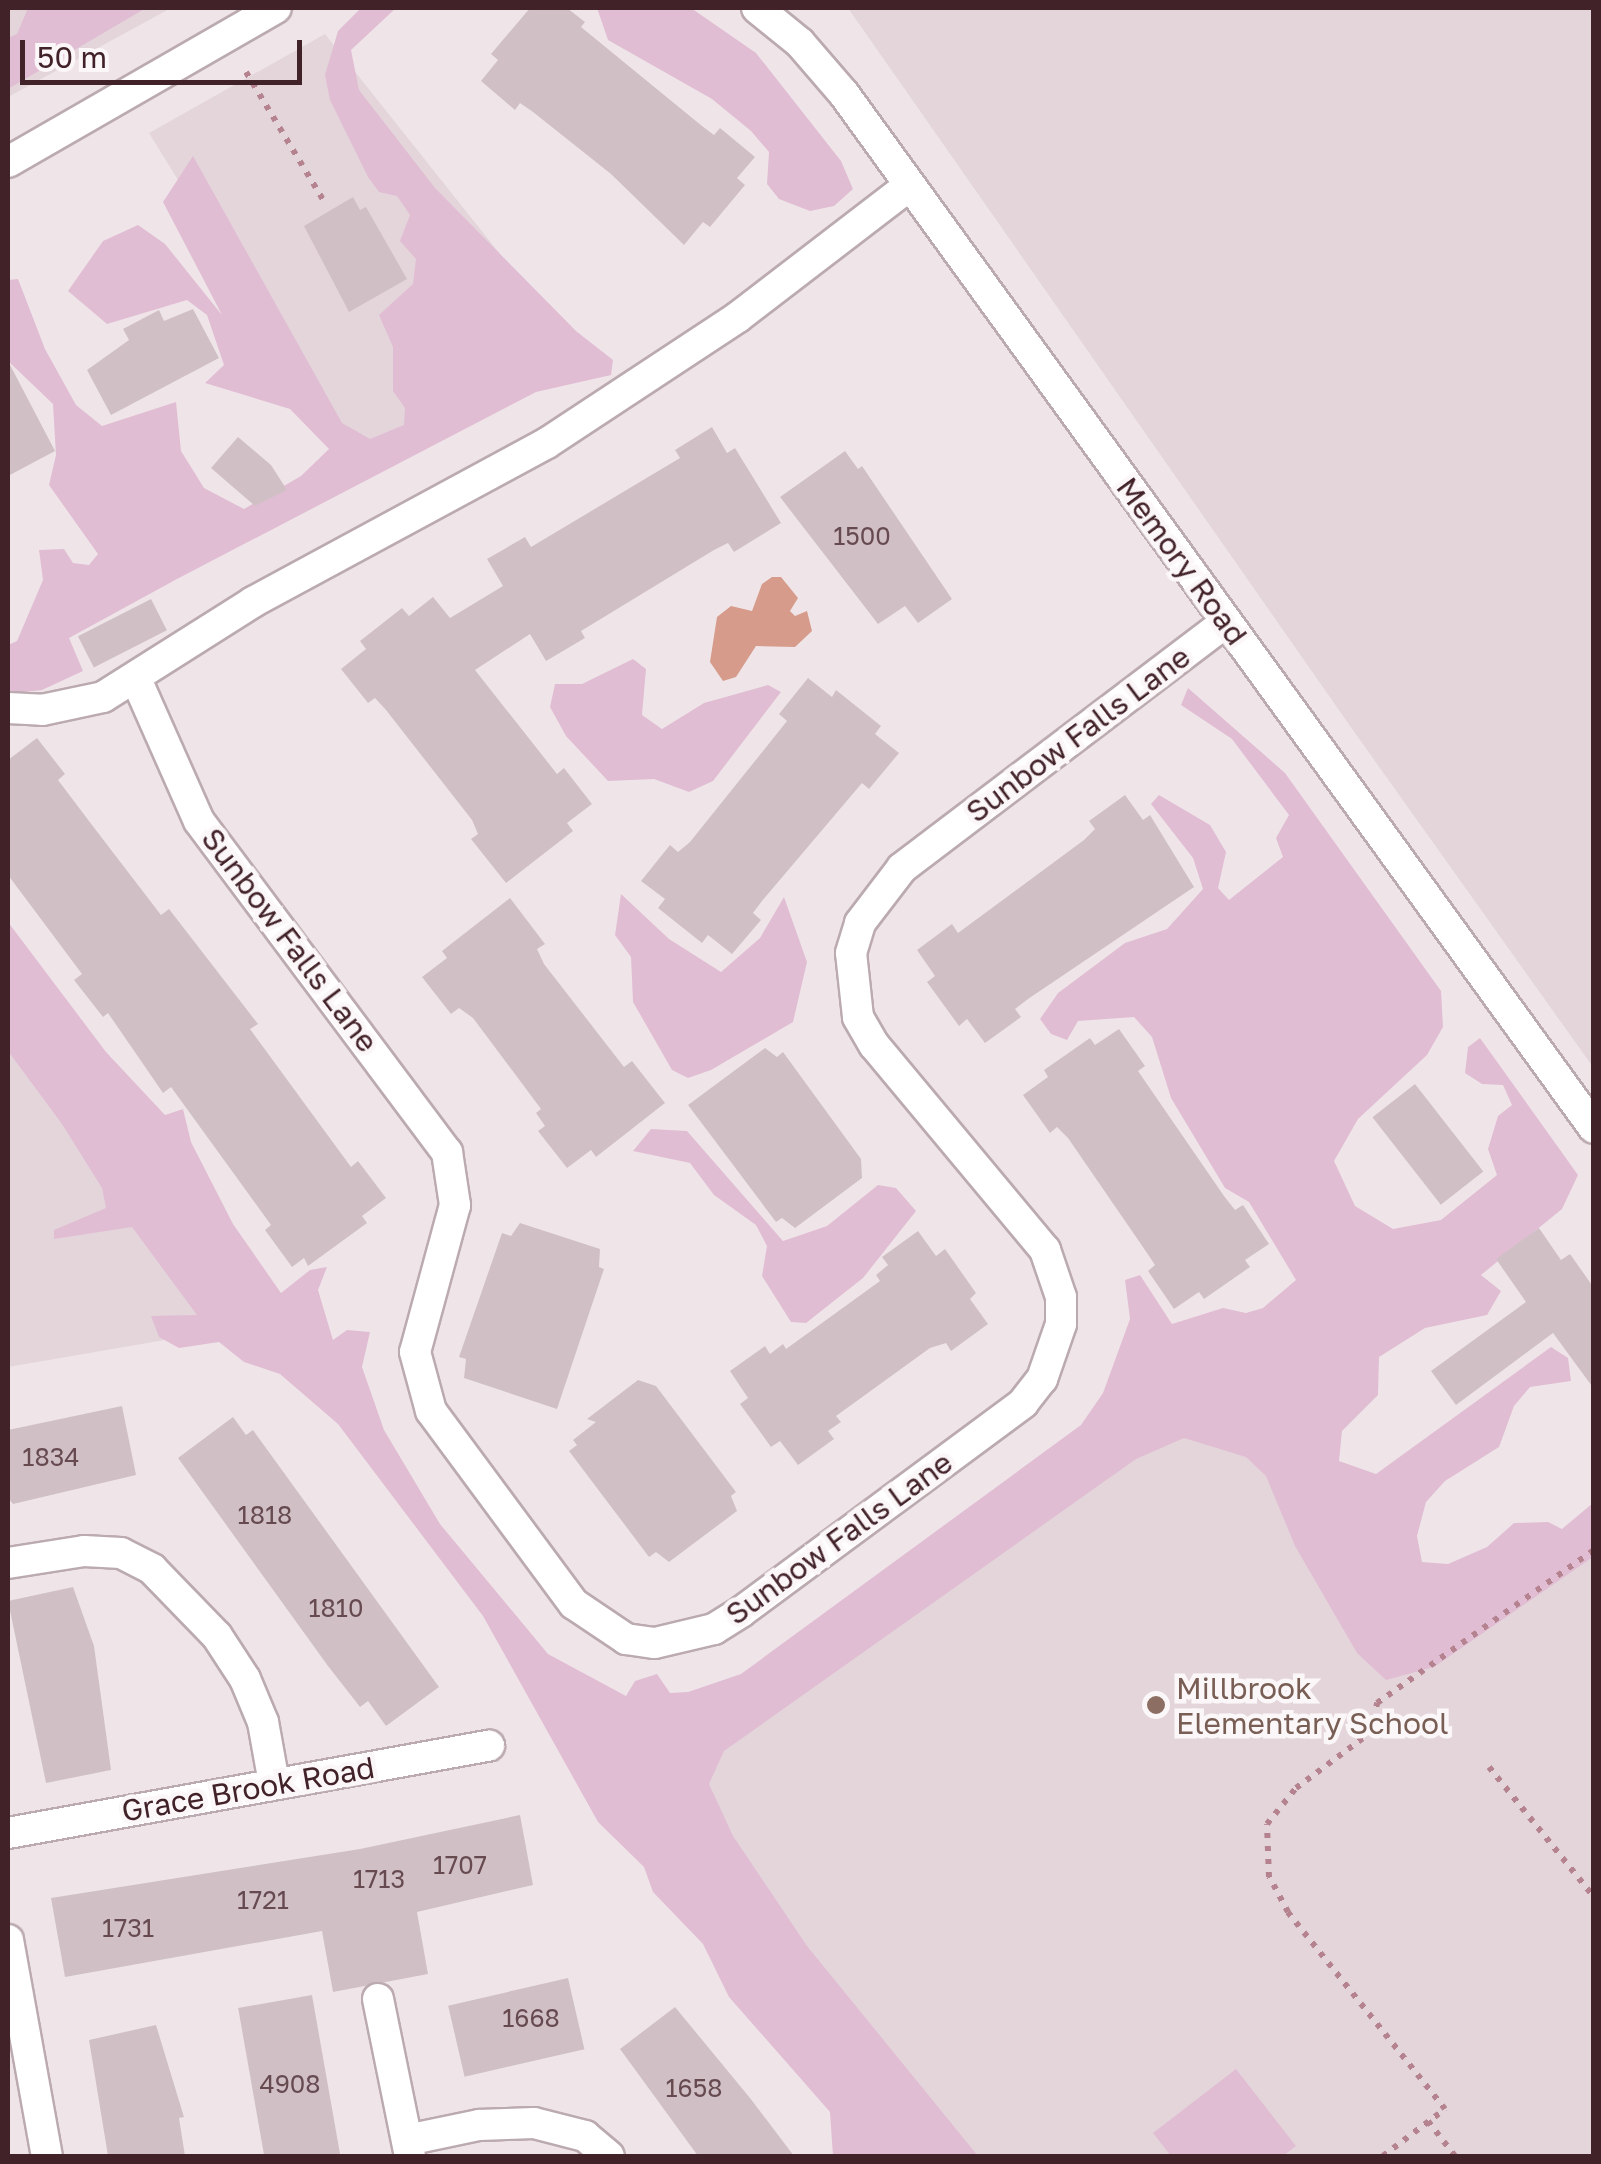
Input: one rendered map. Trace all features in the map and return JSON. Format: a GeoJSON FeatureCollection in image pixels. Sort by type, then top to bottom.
{"type":"FeatureCollection","features":[{"type":"Feature","properties":{"kind":"street"},"geometry":{"type":"LineString","coordinates":[[8,162],[276,8]]}},
{"type":"Feature","properties":{"kind":"street","name":"Memory Road"},"geometry":{"type":"LineString","coordinates":[[757,8],[800,43],[844,94],[1594,1128]]}},
{"type":"Feature","properties":{"kind":"street"},"geometry":{"type":"LineString","coordinates":[[8,708],[78,704],[136,679],[253,602],[614,402],[836,246],[909,186]]}},
{"type":"Feature","properties":{"kind":"street","name":"Sunbow Falls Lane"},"geometry":{"type":"LineString","coordinates":[[136,679],[199,821],[447,1152],[455,1205],[415,1352],[431,1411],[574,1604],[626,1639],[655,1643],[714,1629],[741,1612],[1023,1403],[1042,1380],[1061,1324],[1055,1272],[1045,1250],[874,1045],[858,1017],[852,954],[860,923],[902,868],[1226,622]]}},
{"type":"Feature","properties":{"kind":"street"},"geometry":{"type":"LineString","coordinates":[[8,1563],[84,1551],[121,1553],[152,1569],[217,1636],[245,1678],[274,1783]]}},
{"type":"Feature","properties":{"kind":"street","name":"Grace Brook Road"},"geometry":{"type":"LineString","coordinates":[[8,1833],[488,1746]]}},
{"type":"Feature","properties":{"kind":"street"},"geometry":{"type":"LineString","coordinates":[[8,1940],[48,2156]]}},
{"type":"Feature","properties":{"kind":"street"},"geometry":{"type":"LineString","coordinates":[[378,1999],[408,2148],[480,2125],[534,2123],[585,2136],[610,2156]]}},
{"type":"Feature","properties":{"kind":"path"},"geometry":{"type":"LineString","coordinates":[[246,72],[325,203]]}},
{"type":"Feature","properties":{"kind":"path"},"geometry":{"type":"LineString","coordinates":[[1383,2156],[1445,2109],[1277,1893],[1265,1857],[1268,1824],[1296,1788],[1371,1732],[1376,1703],[1594,1550]]}},
{"type":"Feature","properties":{"kind":"path"},"geometry":{"type":"LineString","coordinates":[[1489,1768],[1594,1897]]}},
{"type":"Feature","properties":{"kind":"path"},"geometry":{"type":"LineString","coordinates":[[1428,2121],[1455,2156]]}},
{"type":"Feature","properties":{"kind":"shaded area"},"geometry":{"type":"Polygon","coordinates":[[[8,8],[171,8],[8,97],[8,8]]]}},
{"type":"Feature","properties":{"kind":"shaded area"},"geometry":{"type":"Polygon","coordinates":[[[28,8],[146,8],[8,89],[8,38],[17,34],[28,8]]]}},
{"type":"Feature","properties":{"kind":"shaded area"},"geometry":{"type":"Polygon","coordinates":[[[361,8],[396,8],[351,50],[359,90],[435,188],[576,331],[613,360],[611,375],[536,392],[177,579],[69,638],[83,671],[42,690],[8,694],[8,645],[17,641],[43,580],[39,550],[64,549],[73,563],[89,565],[98,554],[49,485],[56,455],[53,404],[8,361],[8,280],[18,279],[45,349],[76,405],[102,426],[176,402],[181,451],[204,488],[244,509],[301,476],[329,449],[290,409],[205,383],[224,365],[207,315],[187,300],[107,324],[68,291],[103,241],[138,225],[165,244],[222,315],[163,202],[193,156],[342,423],[370,439],[404,425],[405,408],[393,391],[393,347],[379,315],[413,284],[416,259],[400,241],[410,215],[397,196],[379,192],[368,177],[330,100],[325,75],[338,31],[361,8]]]}},
{"type":"Feature","properties":{"kind":"shaded area"},"geometry":{"type":"Polygon","coordinates":[[[597,8],[691,8],[756,53],[841,161],[853,189],[834,206],[810,211],[779,199],[767,184],[769,152],[751,131],[712,99],[608,40],[597,8]]]}},
{"type":"Feature","properties":{"kind":"shaded area"},"geometry":{"type":"Polygon","coordinates":[[[848,8],[1593,8],[1593,1067],[1355,733],[848,8]]]}},
{"type":"Feature","properties":{"kind":"shaded area"},"geometry":{"type":"Polygon","coordinates":[[[325,34],[578,352],[357,470],[149,133],[325,34]]]}},
{"type":"Feature","properties":{"kind":"shaded area"},"geometry":{"type":"Polygon","coordinates":[[[772,577],[781,577],[798,598],[790,611],[795,616],[807,611],[812,631],[795,647],[756,646],[736,677],[723,681],[710,662],[717,617],[731,606],[752,611],[762,584],[772,577]]]}},
{"type":"Feature","properties":{"kind":"shaded area"},"geometry":{"type":"Polygon","coordinates":[[[633,659],[646,669],[642,715],[662,729],[704,703],[768,685],[781,692],[713,781],[689,792],[654,779],[608,781],[566,736],[550,707],[555,684],[582,684],[633,659]]]}},
{"type":"Feature","properties":{"kind":"shaded area"},"geometry":{"type":"Polygon","coordinates":[[[1188,688],[1285,773],[1441,991],[1443,1027],[1427,1055],[1358,1119],[1334,1161],[1355,1206],[1393,1229],[1441,1220],[1497,1175],[1488,1149],[1498,1116],[1512,1105],[1503,1085],[1482,1084],[1465,1073],[1468,1047],[1480,1038],[1578,1175],[1562,1209],[1481,1275],[1501,1291],[1487,1315],[1425,1328],[1379,1357],[1378,1395],[1342,1431],[1339,1461],[1376,1474],[1551,1347],[1568,1358],[1571,1381],[1530,1387],[1514,1406],[1499,1447],[1445,1481],[1426,1502],[1417,1536],[1422,1562],[1448,1564],[1487,1547],[1514,1523],[1548,1522],[1562,1529],[1593,1503],[1593,1557],[1434,1667],[1386,1680],[1357,1653],[1295,1546],[1266,1476],[1246,1457],[1184,1438],[1136,1459],[724,1751],[709,1784],[733,1836],[807,1946],[978,2156],[833,2156],[830,2112],[729,1997],[703,1944],[653,1892],[644,1867],[598,1822],[483,1616],[338,1424],[280,1374],[244,1362],[219,1342],[179,1348],[159,1337],[151,1316],[197,1315],[132,1227],[54,1239],[54,1230],[106,1208],[102,1188],[62,1124],[8,1051],[8,922],[106,1052],[165,1115],[183,1109],[191,1142],[233,1224],[281,1293],[310,1270],[327,1267],[318,1290],[333,1340],[347,1330],[370,1332],[362,1367],[384,1430],[440,1524],[548,1654],[626,1696],[635,1681],[657,1674],[670,1693],[688,1692],[741,1674],[1081,1425],[1103,1393],[1130,1319],[1125,1280],[1140,1275],[1172,1324],[1223,1308],[1246,1313],[1263,1308],[1296,1280],[1249,1202],[1225,1188],[1171,1098],[1152,1037],[1134,1017],[1078,1021],[1067,1040],[1051,1034],[1040,1019],[1058,993],[1125,943],[1167,929],[1203,889],[1193,858],[1151,804],[1159,795],[1210,825],[1226,852],[1218,888],[1229,900],[1283,857],[1276,838],[1289,815],[1232,739],[1181,705],[1188,688]]]}},
{"type":"Feature","properties":{"kind":"shaded area"},"geometry":{"type":"Polygon","coordinates":[[[621,894],[669,939],[721,972],[760,938],[784,897],[807,962],[793,1022],[711,1070],[688,1078],[672,1070],[633,1002],[631,957],[615,935],[621,894]]]}},
{"type":"Feature","properties":{"kind":"shaded area"},"geometry":{"type":"Polygon","coordinates":[[[8,1006],[252,1325],[8,1367],[8,1006]]]}},
{"type":"Feature","properties":{"kind":"shaded area"},"geometry":{"type":"Polygon","coordinates":[[[651,1129],[687,1131],[783,1241],[827,1226],[878,1185],[896,1188],[916,1211],[863,1278],[806,1323],[791,1322],[762,1276],[767,1246],[756,1225],[714,1195],[690,1163],[633,1151],[651,1129]]]}},
{"type":"Feature","properties":{"kind":"shaded area","name":"Millbrook Elementary School"},"geometry":{"type":"Polygon","coordinates":[[[1234,1338],[1442,1620],[1593,1510],[1593,2156],[876,2156],[600,1789],[1234,1338]]]}},
{"type":"Feature","properties":{"kind":"shaded area"},"geometry":{"type":"Polygon","coordinates":[[[1236,2069],[1296,2146],[1283,2156],[1171,2156],[1153,2133],[1236,2069]]]}},
{"type":"Feature","properties":{"kind":"building"},"geometry":{"type":"Polygon","coordinates":[[[530,8],[567,8],[585,22],[581,27],[702,126],[714,135],[720,128],[755,157],[737,178],[745,185],[710,227],[703,222],[684,245],[611,174],[533,112],[520,103],[515,110],[481,81],[498,60],[491,54],[530,8]]]}},
{"type":"Feature","properties":{"kind":"building"},"geometry":{"type":"Polygon","coordinates":[[[353,197],[360,210],[366,207],[407,279],[349,312],[304,226],[353,197]]]}},
{"type":"Feature","properties":{"kind":"building"},"geometry":{"type":"Polygon","coordinates":[[[193,309],[219,358],[111,415],[87,370],[129,340],[123,329],[159,310],[164,321],[193,309]]]}},
{"type":"Feature","properties":{"kind":"building"},"geometry":{"type":"Polygon","coordinates":[[[8,361],[55,451],[8,476],[8,361]]]}},
{"type":"Feature","properties":{"kind":"building"},"geometry":{"type":"Polygon","coordinates":[[[712,427],[727,453],[735,448],[781,523],[734,552],[728,543],[714,550],[581,631],[585,638],[546,661],[530,634],[475,670],[557,774],[564,768],[592,804],[567,823],[573,831],[506,883],[471,839],[478,834],[472,820],[386,710],[375,698],[368,703],[341,669],[366,649],[360,641],[402,608],[409,616],[433,597],[450,618],[503,586],[487,559],[525,537],[531,547],[680,458],[675,450],[712,427]]]}},
{"type":"Feature","properties":{"kind":"building"},"geometry":{"type":"Polygon","coordinates":[[[238,437],[271,465],[287,490],[255,506],[211,468],[238,437]]]}},
{"type":"Feature","properties":{"kind":"building"},"geometry":{"type":"Polygon","coordinates":[[[845,451],[858,469],[862,466],[952,599],[918,623],[905,606],[878,624],[780,497],[845,451]]]}},
{"type":"Feature","properties":{"kind":"building"},"geometry":{"type":"Polygon","coordinates":[[[151,599],[167,630],[94,667],[78,636],[151,599]]]}},
{"type":"Feature","properties":{"kind":"building"},"geometry":{"type":"Polygon","coordinates":[[[808,678],[832,697],[836,690],[881,726],[875,734],[899,753],[869,789],[862,783],[762,901],[753,913],[761,920],[732,954],[708,935],[702,943],[658,908],[665,899],[641,881],[670,845],[678,852],[690,842],[787,721],[779,714],[808,678]]]}},
{"type":"Feature","properties":{"kind":"building"},"geometry":{"type":"Polygon","coordinates":[[[37,738],[65,774],[58,780],[161,915],[169,909],[258,1024],[250,1029],[351,1167],[358,1161],[386,1198],[362,1216],[367,1223],[308,1266],[304,1258],[292,1267],[265,1230],[271,1225],[171,1087],[163,1093],[108,1013],[103,1017],[74,980],[82,974],[8,875],[8,760],[37,738]]]}},
{"type":"Feature","properties":{"kind":"building"},"geometry":{"type":"Polygon","coordinates":[[[1125,795],[1143,820],[1150,815],[1194,887],[1028,999],[1015,1009],[1021,1017],[985,1043],[967,1019],[959,1026],[927,982],[935,976],[917,950],[952,924],[958,933],[1084,840],[1095,829],[1089,821],[1125,795]]]}},
{"type":"Feature","properties":{"kind":"building"},"geometry":{"type":"Polygon","coordinates":[[[510,898],[545,944],[537,949],[544,964],[624,1067],[632,1061],[665,1103],[596,1157],[591,1150],[567,1168],[538,1131],[545,1126],[536,1113],[541,1109],[473,1018],[459,1008],[451,1014],[422,977],[447,958],[442,951],[510,898]]]}},
{"type":"Feature","properties":{"kind":"building"},"geometry":{"type":"Polygon","coordinates":[[[1119,1029],[1145,1066],[1138,1071],[1224,1196],[1235,1210],[1243,1205],[1269,1244],[1245,1260],[1250,1267],[1204,1299],[1199,1292],[1174,1309],[1148,1271],[1155,1265],[1068,1138],[1057,1127],[1050,1133],[1023,1095],[1048,1077],[1044,1070],[1090,1038],[1095,1045],[1119,1029]]]}},
{"type":"Feature","properties":{"kind":"building"},"geometry":{"type":"Polygon","coordinates":[[[765,1048],[777,1057],[783,1052],[861,1159],[862,1178],[795,1228],[782,1218],[776,1222],[688,1105],[765,1048]]]}},
{"type":"Feature","properties":{"kind":"building"},"geometry":{"type":"Polygon","coordinates":[[[1415,1084],[1483,1171],[1441,1205],[1372,1117],[1415,1084]]]}},
{"type":"Feature","properties":{"kind":"building"},"geometry":{"type":"Polygon","coordinates":[[[520,1223],[600,1249],[599,1267],[604,1269],[557,1409],[464,1378],[466,1359],[459,1357],[502,1233],[511,1236],[520,1223]]]}},
{"type":"Feature","properties":{"kind":"building"},"geometry":{"type":"Polygon","coordinates":[[[1539,1228],[1561,1260],[1570,1254],[1594,1288],[1594,1389],[1553,1333],[1456,1405],[1431,1371],[1526,1302],[1496,1259],[1539,1228]]]}},
{"type":"Feature","properties":{"kind":"building"},"geometry":{"type":"Polygon","coordinates":[[[918,1231],[936,1256],[945,1249],[976,1293],[970,1299],[988,1324],[951,1351],[946,1343],[930,1348],[836,1416],[841,1422],[828,1431],[834,1439],[798,1465],[780,1441],[771,1447],[740,1404],[748,1398],[730,1371],[765,1346],[770,1354],[783,1344],[786,1349],[880,1281],[876,1275],[888,1265],[882,1257],[918,1231]]]}},
{"type":"Feature","properties":{"kind":"building"},"geometry":{"type":"Polygon","coordinates":[[[638,1380],[656,1386],[736,1492],[731,1496],[737,1511],[669,1562],[656,1552],[649,1557],[569,1451],[577,1445],[573,1440],[596,1422],[587,1419],[638,1380]]]}},
{"type":"Feature","properties":{"kind":"building"},"geometry":{"type":"Polygon","coordinates":[[[122,1406],[136,1475],[13,1504],[8,1498],[8,1430],[122,1406]]]}},
{"type":"Feature","properties":{"kind":"building"},"geometry":{"type":"Polygon","coordinates":[[[233,1417],[246,1435],[253,1430],[439,1687],[386,1726],[368,1701],[360,1707],[328,1666],[178,1458],[233,1417]]]}},
{"type":"Feature","properties":{"kind":"building"},"geometry":{"type":"Polygon","coordinates":[[[73,1587],[94,1646],[111,1770],[46,1783],[8,1601],[73,1587]]]}},
{"type":"Feature","properties":{"kind":"building"},"geometry":{"type":"Polygon","coordinates":[[[520,1815],[533,1885],[417,1912],[428,1974],[333,1992],[322,1931],[65,1977],[51,1898],[360,1849],[520,1815]]]}},
{"type":"Feature","properties":{"kind":"building"},"geometry":{"type":"Polygon","coordinates":[[[568,1978],[584,2049],[465,2077],[448,2006],[568,1978]]]}},
{"type":"Feature","properties":{"kind":"building"},"geometry":{"type":"Polygon","coordinates":[[[312,1995],[340,2156],[264,2156],[238,2008],[312,1995]]]}},
{"type":"Feature","properties":{"kind":"building"},"geometry":{"type":"Polygon","coordinates":[[[675,2007],[794,2156],[698,2156],[620,2049],[675,2007]]]}},
{"type":"Feature","properties":{"kind":"building"},"geometry":{"type":"Polygon","coordinates":[[[156,2025],[184,2117],[179,2118],[185,2156],[108,2156],[89,2040],[156,2025]]]}},
{"type":"Feature","properties":{"kind":"place","name":"Millbrook Elementary School"},"geometry":{"type":"Point","coordinates":[1156,1705]}}]}
